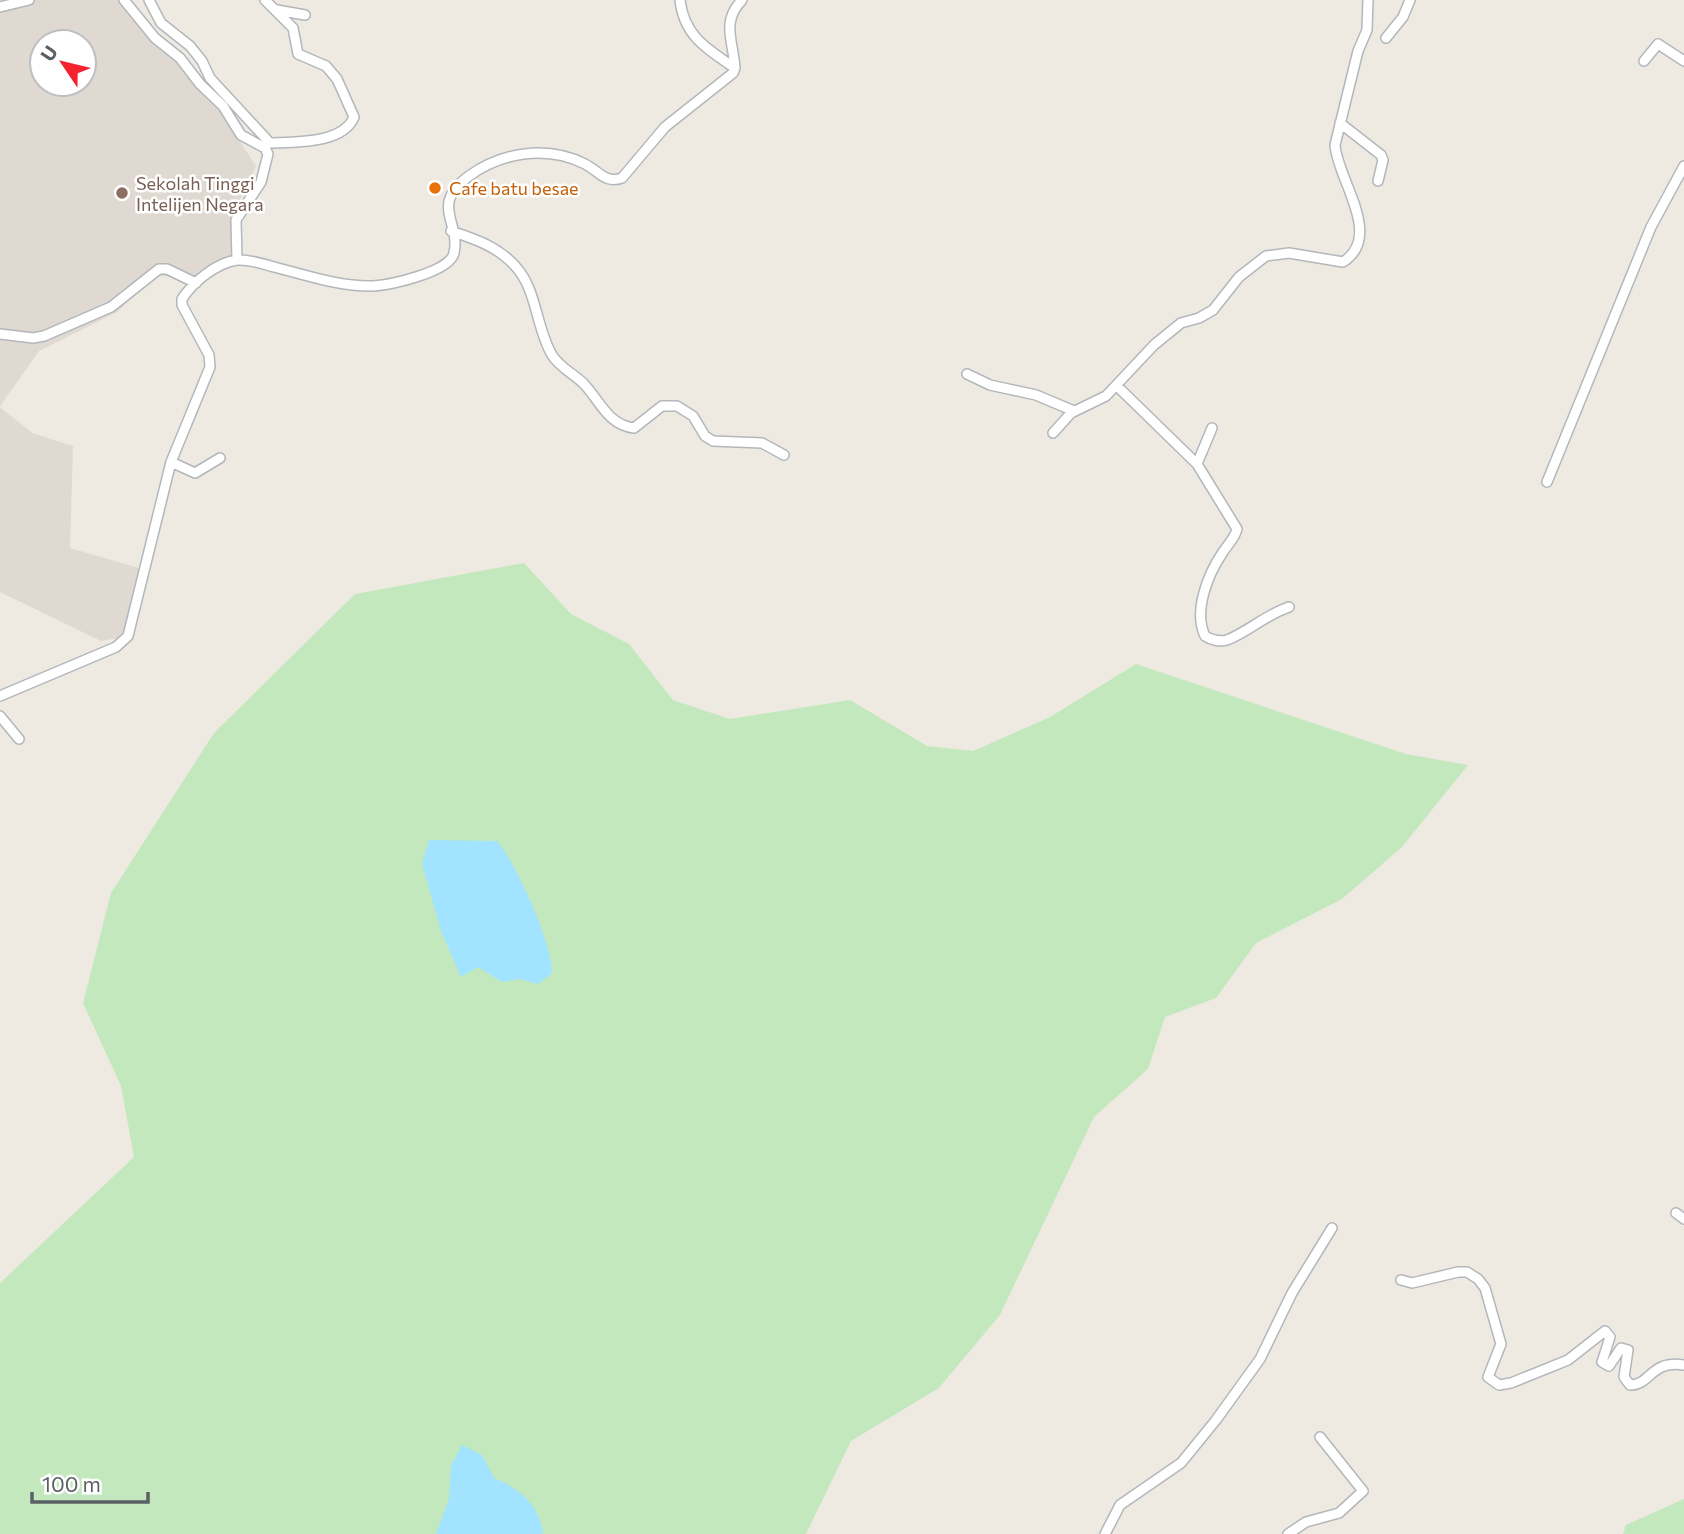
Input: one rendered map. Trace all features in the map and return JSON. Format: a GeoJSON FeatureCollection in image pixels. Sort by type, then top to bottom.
{"type":"FeatureCollection","features":[{"type":"Feature","properties":{"kind":"street"},"geometry":{"type":"LineString","coordinates":[[0,7],[29,0]]}},
{"type":"Feature","properties":{"kind":"street"},"geometry":{"type":"LineString","coordinates":[[124,0],[155,38],[174,52],[200,85],[223,106],[241,135],[267,146],[298,142],[341,132],[350,127],[354,117],[337,79],[326,66],[298,54],[293,28],[265,0]]}},
{"type":"Feature","properties":{"kind":"street"},"geometry":{"type":"LineString","coordinates":[[149,0],[162,23],[190,46],[202,61],[210,78],[267,146],[265,173],[236,220],[237,260]]}},
{"type":"Feature","properties":{"kind":"street"},"geometry":{"type":"LineString","coordinates":[[680,0],[682,15],[693,36],[735,68]]}},
{"type":"Feature","properties":{"kind":"street"},"geometry":{"type":"LineString","coordinates":[[0,696],[116,646],[128,636],[170,462],[210,367],[209,355],[182,305],[181,299],[195,282],[237,260],[352,285],[394,284],[430,272],[450,260],[455,252],[447,214],[451,196],[466,178],[512,154],[550,155],[583,163],[606,179],[622,178],[665,127],[727,80],[735,68],[728,28],[729,16],[743,0]]}},
{"type":"Feature","properties":{"kind":"street"},"geometry":{"type":"LineString","coordinates":[[1053,433],[1074,411],[1106,396],[1154,345],[1181,323],[1199,318],[1213,310],[1239,277],[1266,256],[1289,253],[1343,262],[1354,252],[1360,219],[1336,161],[1335,145],[1358,51],[1367,30],[1368,0]]}},
{"type":"Feature","properties":{"kind":"street"},"geometry":{"type":"LineString","coordinates":[[1386,37],[1403,18],[1410,0]]}},
{"type":"Feature","properties":{"kind":"street"},"geometry":{"type":"LineString","coordinates":[[276,10],[305,15]]}},
{"type":"Feature","properties":{"kind":"street"},"geometry":{"type":"LineString","coordinates":[[1644,61],[1658,44],[1684,62]]}},
{"type":"Feature","properties":{"kind":"street"},"geometry":{"type":"LineString","coordinates":[[1684,49],[1684,62]]}},
{"type":"Feature","properties":{"kind":"street"},"geometry":{"type":"LineString","coordinates":[[1340,123],[1381,155],[1383,160],[1378,181]]}},
{"type":"Feature","properties":{"kind":"street"},"geometry":{"type":"LineString","coordinates":[[1547,482],[1651,227],[1684,166]]}},
{"type":"Feature","properties":{"kind":"street"},"geometry":{"type":"LineString","coordinates":[[451,231],[489,246],[514,265],[524,277],[552,354],[583,383],[604,411],[618,423],[634,428],[662,406],[677,407],[693,416],[705,436],[713,441],[762,443],[784,454]]}},
{"type":"Feature","properties":{"kind":"street"},"geometry":{"type":"LineString","coordinates":[[0,334],[33,338],[44,336],[111,307],[159,269],[167,269],[195,282]]}},
{"type":"Feature","properties":{"kind":"street"},"geometry":{"type":"LineString","coordinates":[[967,373],[990,385],[1036,395],[1074,411]]}},
{"type":"Feature","properties":{"kind":"street"},"geometry":{"type":"LineString","coordinates":[[1117,386],[1197,464],[1237,529],[1217,561],[1202,602],[1200,616],[1205,636],[1211,640],[1228,639],[1258,620],[1289,607]]}},
{"type":"Feature","properties":{"kind":"street"},"geometry":{"type":"LineString","coordinates":[[1197,464],[1212,428]]}},
{"type":"Feature","properties":{"kind":"street"},"geometry":{"type":"LineString","coordinates":[[170,462],[195,473],[220,458]]}},
{"type":"Feature","properties":{"kind":"street"},"geometry":{"type":"LineString","coordinates":[[0,716],[19,739]]}},
{"type":"Feature","properties":{"kind":"street"},"geometry":{"type":"LineString","coordinates":[[1105,1534],[1120,1506],[1181,1463],[1224,1409],[1260,1359],[1292,1293],[1332,1228]]}},
{"type":"Feature","properties":{"kind":"street"},"geometry":{"type":"LineString","coordinates":[[1401,1280],[1412,1283],[1458,1272],[1467,1272],[1478,1279],[1485,1288],[1501,1344],[1488,1377],[1499,1385],[1511,1383],[1572,1358],[1605,1331],[1610,1337],[1602,1363],[1609,1366],[1621,1348],[1628,1350],[1624,1377],[1630,1385],[1637,1385],[1661,1366],[1684,1365]]}},
{"type":"Feature","properties":{"kind":"street"},"geometry":{"type":"LineString","coordinates":[[1288,1534],[1306,1522],[1339,1513],[1363,1491],[1320,1437]]}},
{"type":"Feature","properties":{"kind":"shaded area","name":"Sekolah Tinggi Intelijen Negara"},"geometry":{"type":"Polygon","coordinates":[[[0,0],[127,0],[163,45],[184,55],[202,85],[232,117],[233,131],[256,166],[230,220],[236,257],[187,286],[179,277],[156,276],[117,312],[39,351],[0,406],[0,0]]]}},
{"type":"Feature","properties":{"kind":"shaded area"},"geometry":{"type":"Polygon","coordinates":[[[0,407],[32,433],[73,446],[70,548],[146,570],[132,625],[119,638],[101,641],[0,592],[0,407]]]}},
{"type":"Feature","properties":{"kind":"green space"},"geometry":{"type":"Polygon","coordinates":[[[524,563],[571,614],[629,644],[673,700],[730,719],[850,700],[927,746],[973,751],[1050,717],[1136,664],[1406,754],[1468,765],[1402,847],[1342,899],[1256,943],[1216,998],[1165,1017],[1148,1069],[1094,1117],[1000,1315],[939,1388],[851,1441],[806,1534],[0,1534],[0,1283],[134,1157],[121,1086],[83,1003],[111,893],[214,733],[355,594],[524,563]]]}},
{"type":"Feature","properties":{"kind":"green space"},"geometry":{"type":"Polygon","coordinates":[[[1684,1499],[1684,1534],[1623,1534],[1626,1525],[1684,1499]]]}},
{"type":"Feature","properties":{"kind":"water"},"geometry":{"type":"Polygon","coordinates":[[[429,840],[497,841],[505,851],[532,904],[551,960],[552,973],[538,984],[519,979],[502,982],[478,967],[461,977],[441,931],[422,864],[429,840]]]}},
{"type":"Feature","properties":{"kind":"water"},"geometry":{"type":"Polygon","coordinates":[[[462,1445],[482,1455],[494,1478],[520,1492],[527,1499],[538,1514],[543,1534],[436,1534],[449,1499],[451,1466],[462,1445]]]}},
{"type":"Feature","properties":{"kind":"place","name":"Cafe batu besae"},"geometry":{"type":"Point","coordinates":[435,188]}},
{"type":"Feature","properties":{"kind":"place","name":"Sekolah Tinggi Intelijen Negara"},"geometry":{"type":"Point","coordinates":[122,193]}}]}
